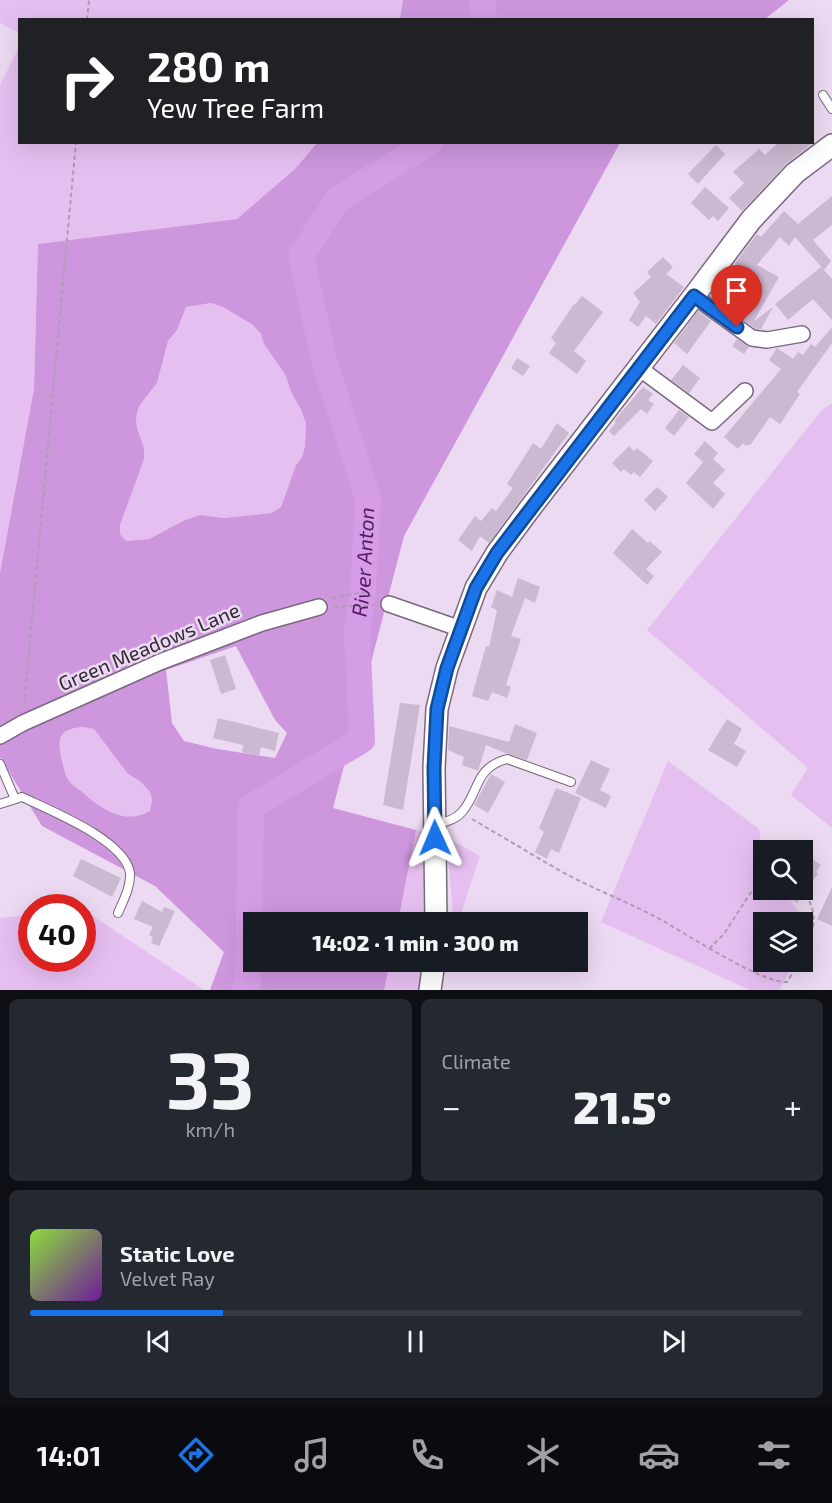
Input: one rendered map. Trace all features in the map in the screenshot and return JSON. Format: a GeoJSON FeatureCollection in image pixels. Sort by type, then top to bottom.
{"type":"FeatureCollection","features":[{"type":"Feature","properties":{"kind":"street"},"geometry":{"type":"LineString","coordinates":[[436,912],[434,768],[437,709],[447,668],[476,588],[497,553],[751,220],[795,173],[832,145]]}},
{"type":"Feature","properties":{"kind":"street"},"geometry":{"type":"LineString","coordinates":[[694,296],[752,338],[767,340],[802,334]]}},
{"type":"Feature","properties":{"kind":"street"},"geometry":{"type":"LineString","coordinates":[[639,368],[712,422],[745,391]]}},
{"type":"Feature","properties":{"kind":"street"},"geometry":{"type":"LineString","coordinates":[[388,604],[461,629]]}},
{"type":"Feature","properties":{"kind":"street","name":"Green Meadows Lane"},"geometry":{"type":"LineString","coordinates":[[0,736],[23,723],[160,662],[262,623],[315,608]]}},
{"type":"Feature","properties":{"kind":"street"},"geometry":{"type":"LineString","coordinates":[[430,990],[433,972]]}},
{"type":"Feature","properties":{"kind":"lane"},"geometry":{"type":"LineString","coordinates":[[823,95],[832,109]]}},
{"type":"Feature","properties":{"kind":"lane"},"geometry":{"type":"LineString","coordinates":[[434,824],[450,821],[462,813],[478,779],[498,762],[507,759],[571,782]]}},
{"type":"Feature","properties":{"kind":"lane"},"geometry":{"type":"LineString","coordinates":[[0,764],[15,799]]}},
{"type":"Feature","properties":{"kind":"lane"},"geometry":{"type":"LineString","coordinates":[[0,804],[22,797],[97,834],[126,860],[130,875],[128,889],[118,913]]}},
{"type":"Feature","properties":{"kind":"path"},"geometry":{"type":"LineString","coordinates":[[87,18],[89,0]]}},
{"type":"Feature","properties":{"kind":"path"},"geometry":{"type":"LineString","coordinates":[[23,723],[76,144]]}},
{"type":"Feature","properties":{"kind":"path"},"geometry":{"type":"LineString","coordinates":[[315,608],[320,601],[363,592],[388,604]]}},
{"type":"Feature","properties":{"kind":"path"},"geometry":{"type":"LineString","coordinates":[[315,608],[388,604]]}},
{"type":"Feature","properties":{"kind":"path"},"geometry":{"type":"LineString","coordinates":[[462,813],[568,875],[631,904],[709,949],[753,969]]}},
{"type":"Feature","properties":{"kind":"path"},"geometry":{"type":"LineString","coordinates":[[709,949],[724,934],[753,890]]}},
{"type":"Feature","properties":{"kind":"path"},"geometry":{"type":"LineString","coordinates":[[809,900],[814,907],[813,929]]}},
{"type":"Feature","properties":{"kind":"path"},"geometry":{"type":"LineString","coordinates":[[760,972],[782,982],[787,982],[793,972]]}},
{"type":"Feature","properties":{"kind":"shaded area"},"geometry":{"type":"Polygon","coordinates":[[[0,0],[403,0],[400,18],[18,18],[18,32],[0,23],[0,0]]]}},
{"type":"Feature","properties":{"kind":"shaded area"},"geometry":{"type":"Polygon","coordinates":[[[403,0],[789,0],[766,18],[400,18],[403,0]]]}},
{"type":"Feature","properties":{"kind":"shaded area"},"geometry":{"type":"Polygon","coordinates":[[[18,49],[18,144],[316,144],[295,169],[237,219],[38,244],[34,389],[0,573],[0,85],[18,49]]]}},
{"type":"Feature","properties":{"kind":"shaded area"},"geometry":{"type":"Polygon","coordinates":[[[316,144],[619,144],[404,536],[333,808],[416,830],[400,912],[243,912],[243,972],[388,972],[384,990],[210,990],[224,952],[155,886],[42,826],[0,757],[0,573],[34,389],[38,244],[237,219],[295,169],[316,144]],[[211,303],[186,307],[177,330],[168,341],[157,383],[139,406],[136,418],[144,448],[144,459],[120,525],[120,534],[126,541],[149,539],[185,520],[200,515],[224,518],[272,513],[281,507],[305,447],[306,423],[285,374],[253,325],[223,307],[211,303]],[[236,646],[166,670],[172,723],[184,741],[217,749],[275,758],[287,733],[275,720],[236,646]],[[75,728],[61,736],[60,753],[67,778],[96,803],[113,813],[131,817],[150,811],[152,800],[150,792],[140,781],[128,774],[94,729],[75,728]]]}},
{"type":"Feature","properties":{"kind":"shaded area"},"geometry":{"type":"Polygon","coordinates":[[[211,303],[223,307],[253,325],[285,374],[306,423],[305,447],[302,457],[296,465],[281,507],[272,513],[224,518],[200,515],[185,520],[149,539],[126,541],[120,534],[120,525],[144,459],[144,448],[136,418],[139,406],[157,383],[168,341],[177,330],[186,307],[211,303]]]}},
{"type":"Feature","properties":{"kind":"shaded area"},"geometry":{"type":"Polygon","coordinates":[[[832,403],[832,828],[791,795],[808,768],[647,630],[821,411],[832,403]]]}},
{"type":"Feature","properties":{"kind":"shaded area"},"geometry":{"type":"Polygon","coordinates":[[[83,727],[94,729],[128,774],[140,781],[150,792],[152,800],[150,811],[131,817],[113,813],[104,809],[68,780],[62,761],[61,736],[68,730],[83,727]]]}},
{"type":"Feature","properties":{"kind":"shaded area"},"geometry":{"type":"Polygon","coordinates":[[[668,761],[759,829],[760,840],[753,840],[753,900],[790,900],[800,912],[753,912],[753,972],[788,972],[780,990],[750,990],[601,922],[668,761]]]}},
{"type":"Feature","properties":{"kind":"shaded area"},"geometry":{"type":"Polygon","coordinates":[[[416,830],[426,832],[429,912],[400,912],[416,830]]]}},
{"type":"Feature","properties":{"kind":"shaded area"},"geometry":{"type":"Polygon","coordinates":[[[446,837],[480,856],[461,912],[453,912],[446,837]]]}},
{"type":"Feature","properties":{"kind":"shaded area"},"geometry":{"type":"Polygon","coordinates":[[[18,916],[18,972],[96,972],[96,918],[204,990],[0,990],[0,918],[18,916]]]}},
{"type":"Feature","properties":{"kind":"shaded area"},"geometry":{"type":"Polygon","coordinates":[[[388,972],[425,972],[424,990],[384,990],[388,972]]]}},
{"type":"Feature","properties":{"kind":"building"},"geometry":{"type":"Polygon","coordinates":[[[777,144],[811,144],[786,164],[742,211],[729,198],[744,183],[733,172],[759,149],[765,155],[777,144]]]}},
{"type":"Feature","properties":{"kind":"building"},"geometry":{"type":"Polygon","coordinates":[[[716,145],[725,154],[698,184],[688,174],[716,145]]]}},
{"type":"Feature","properties":{"kind":"building"},"geometry":{"type":"Polygon","coordinates":[[[705,187],[729,208],[718,221],[713,216],[709,220],[691,203],[705,187]]]}},
{"type":"Feature","properties":{"kind":"building"},"geometry":{"type":"Polygon","coordinates":[[[832,196],[832,225],[813,240],[831,261],[824,270],[795,237],[789,246],[780,237],[757,265],[779,277],[754,321],[773,307],[761,329],[756,329],[710,296],[718,285],[739,303],[761,280],[735,263],[757,234],[761,237],[784,211],[798,224],[832,196]]]}},
{"type":"Feature","properties":{"kind":"building"},"geometry":{"type":"Polygon","coordinates":[[[663,257],[673,267],[666,274],[684,287],[656,324],[646,316],[638,327],[629,320],[640,302],[633,293],[651,277],[647,272],[663,257]]]}},
{"type":"Feature","properties":{"kind":"building"},"geometry":{"type":"Polygon","coordinates":[[[821,267],[832,279],[832,320],[813,299],[788,320],[775,304],[821,267]]]}},
{"type":"Feature","properties":{"kind":"building"},"geometry":{"type":"Polygon","coordinates":[[[582,296],[603,312],[574,351],[586,361],[577,374],[549,353],[556,343],[551,338],[582,296]]]}},
{"type":"Feature","properties":{"kind":"building"},"geometry":{"type":"Polygon","coordinates":[[[698,311],[711,321],[687,354],[674,343],[698,311]]]}},
{"type":"Feature","properties":{"kind":"building"},"geometry":{"type":"Polygon","coordinates":[[[832,327],[832,343],[797,392],[800,394],[780,424],[770,417],[751,444],[746,446],[743,443],[738,449],[724,437],[781,369],[769,360],[777,348],[793,359],[798,352],[803,355],[811,344],[815,347],[832,327]]]}},
{"type":"Feature","properties":{"kind":"building"},"geometry":{"type":"Polygon","coordinates":[[[737,339],[749,347],[744,354],[732,346],[737,339]]]}},
{"type":"Feature","properties":{"kind":"building"},"geometry":{"type":"Polygon","coordinates":[[[517,358],[530,366],[523,376],[511,368],[517,358]]]}},
{"type":"Feature","properties":{"kind":"building"},"geometry":{"type":"Polygon","coordinates":[[[683,365],[700,378],[689,393],[671,380],[683,365]]]}},
{"type":"Feature","properties":{"kind":"building"},"geometry":{"type":"Polygon","coordinates":[[[643,387],[653,394],[648,400],[654,404],[647,414],[641,409],[614,436],[609,431],[616,422],[614,421],[643,387]]]}},
{"type":"Feature","properties":{"kind":"building"},"geometry":{"type":"Polygon","coordinates":[[[679,410],[689,417],[674,436],[665,428],[679,410]]]}},
{"type":"Feature","properties":{"kind":"building"},"geometry":{"type":"Polygon","coordinates":[[[557,423],[569,433],[489,543],[480,536],[472,551],[458,540],[475,516],[481,521],[492,508],[496,511],[513,488],[507,484],[533,443],[541,449],[557,423]]]}},
{"type":"Feature","properties":{"kind":"building"},"geometry":{"type":"Polygon","coordinates":[[[705,441],[718,453],[713,459],[725,470],[713,483],[725,494],[713,509],[686,483],[703,462],[694,454],[705,441]]]}},
{"type":"Feature","properties":{"kind":"building"},"geometry":{"type":"Polygon","coordinates":[[[629,446],[634,451],[637,448],[653,461],[640,477],[634,472],[631,475],[624,469],[621,472],[612,463],[629,446]]]}},
{"type":"Feature","properties":{"kind":"building"},"geometry":{"type":"Polygon","coordinates":[[[657,487],[668,497],[655,511],[644,500],[657,487]]]}},
{"type":"Feature","properties":{"kind":"building"},"geometry":{"type":"Polygon","coordinates":[[[632,529],[662,552],[646,569],[654,576],[647,585],[613,553],[632,529]]]}},
{"type":"Feature","properties":{"kind":"building"},"geometry":{"type":"Polygon","coordinates":[[[518,578],[540,587],[535,603],[525,598],[511,636],[521,639],[506,685],[511,687],[507,698],[492,692],[488,701],[472,696],[486,646],[489,647],[497,610],[491,607],[497,590],[512,597],[518,578]]]}},
{"type":"Feature","properties":{"kind":"building"},"geometry":{"type":"Polygon","coordinates":[[[225,655],[236,689],[221,694],[210,660],[225,655]]]}},
{"type":"Feature","properties":{"kind":"building"},"geometry":{"type":"Polygon","coordinates":[[[400,703],[420,705],[403,810],[383,805],[400,703]]]}},
{"type":"Feature","properties":{"kind":"building"},"geometry":{"type":"Polygon","coordinates":[[[218,718],[279,733],[275,751],[261,747],[259,756],[242,752],[243,745],[213,738],[218,718]]]}},
{"type":"Feature","properties":{"kind":"building"},"geometry":{"type":"Polygon","coordinates":[[[727,719],[742,729],[734,744],[746,751],[737,767],[708,750],[727,719]]]}},
{"type":"Feature","properties":{"kind":"building"},"geometry":{"type":"Polygon","coordinates":[[[515,724],[537,733],[527,760],[486,745],[478,771],[462,765],[464,757],[448,750],[449,726],[509,742],[515,724]]]}},
{"type":"Feature","properties":{"kind":"building"},"geometry":{"type":"Polygon","coordinates":[[[591,760],[610,769],[600,790],[611,796],[606,808],[575,793],[591,760]]]}},
{"type":"Feature","properties":{"kind":"building"},"geometry":{"type":"Polygon","coordinates":[[[491,774],[505,782],[488,813],[474,805],[491,774]]]}},
{"type":"Feature","properties":{"kind":"building"},"geometry":{"type":"Polygon","coordinates":[[[556,788],[581,798],[559,853],[551,849],[547,859],[535,852],[544,832],[539,828],[556,788]]]}},
{"type":"Feature","properties":{"kind":"building"},"geometry":{"type":"Polygon","coordinates":[[[81,859],[121,878],[112,897],[73,876],[81,859]]]}},
{"type":"Feature","properties":{"kind":"building"},"geometry":{"type":"Polygon","coordinates":[[[813,860],[821,865],[816,872],[818,874],[813,881],[813,860]]]}},
{"type":"Feature","properties":{"kind":"building"},"geometry":{"type":"Polygon","coordinates":[[[832,887],[832,926],[817,919],[832,887]]]}},
{"type":"Feature","properties":{"kind":"building"},"geometry":{"type":"Polygon","coordinates":[[[142,901],[162,912],[164,907],[175,911],[159,946],[151,943],[153,937],[149,935],[153,927],[134,919],[142,901]]]}},
{"type":"Feature","properties":{"kind":"waterway","name":"River Anton"},"geometry":{"type":"LineString","coordinates":[[482,0],[484,18]]}},
{"type":"Feature","properties":{"kind":"waterway","name":"River Anton"},"geometry":{"type":"LineString","coordinates":[[245,990],[248,984],[251,807],[362,740],[357,632],[363,592],[368,498],[325,364],[301,256],[338,199],[427,144]]}},
{"type":"Feature","properties":{"kind":"waterway","name":"River Anton"},"geometry":{"type":"LineString","coordinates":[[245,990],[248,984]]}},
{"type":"Feature","properties":{"kind":"route"},"geometry":{"type":"LineString","coordinates":[[435,838],[434,768],[437,709],[447,668],[476,588],[497,553],[694,296],[737,327]]}}]}
